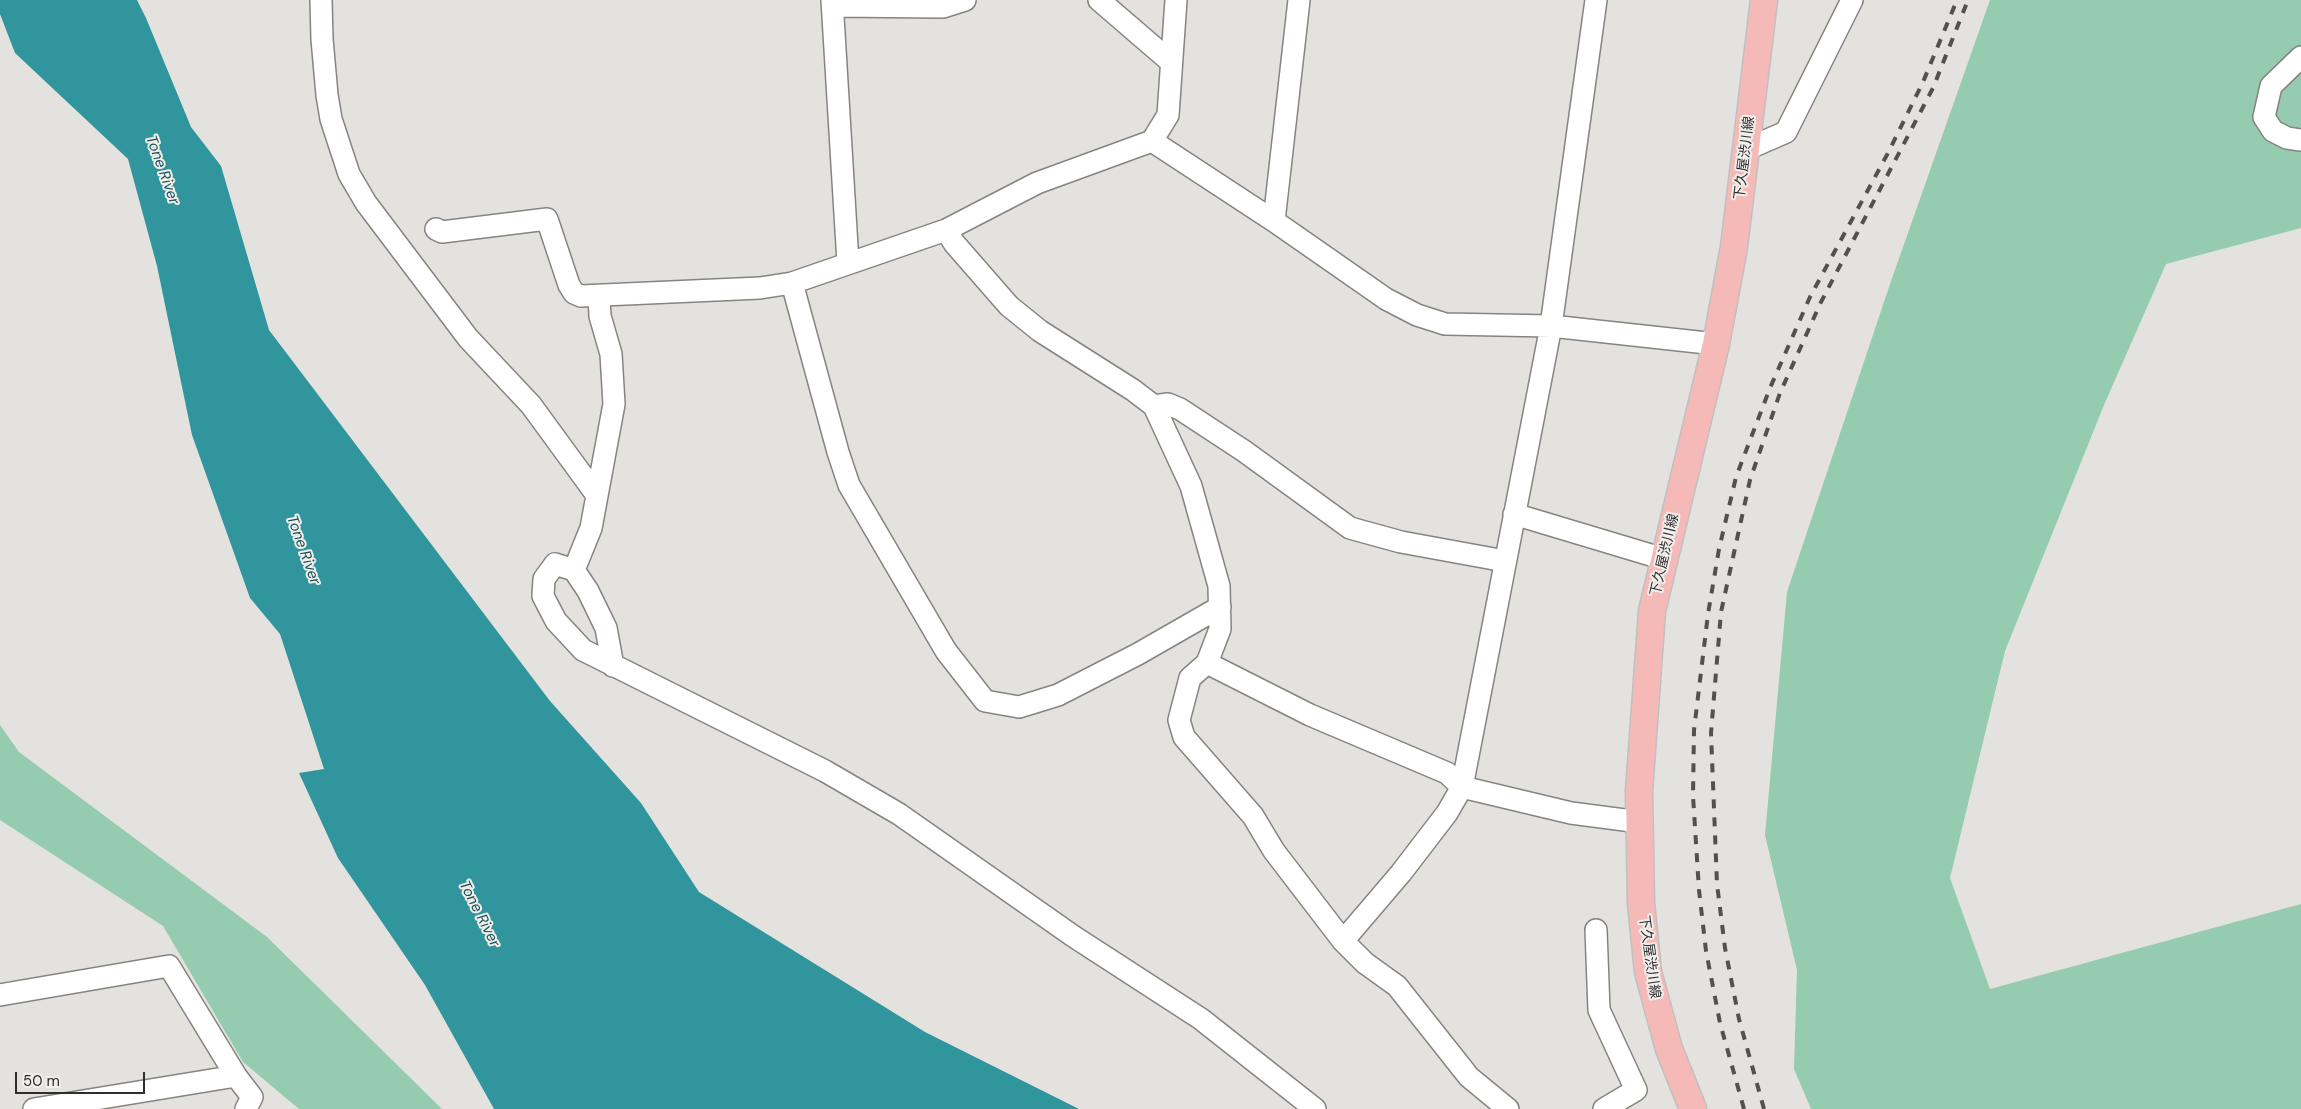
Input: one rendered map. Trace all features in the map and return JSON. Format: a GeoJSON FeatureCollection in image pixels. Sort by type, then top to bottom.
{"type":"FeatureCollection","features":[{"type":"Feature","properties":{"kind":"main road","name":"下久屋渋川線"},"geometry":{"type":"LineString","coordinates":[[1693,1109],[1669,1049],[1648,972],[1641,902],[1639,792],[1652,611],[1716,344],[1734,247],[1764,0]]}},
{"type":"Feature","properties":{"kind":"street"},"geometry":{"type":"LineString","coordinates":[[321,0],[322,39],[331,119],[350,174],[366,203],[468,338],[531,405],[596,494]]}},
{"type":"Feature","properties":{"kind":"street"},"geometry":{"type":"LineString","coordinates":[[848,263],[833,3],[943,6],[965,0]]}},
{"type":"Feature","properties":{"kind":"street"},"geometry":{"type":"LineString","coordinates":[[1099,0],[1171,62]]}},
{"type":"Feature","properties":{"kind":"street"},"geometry":{"type":"LineString","coordinates":[[436,229],[442,232],[547,219],[569,286],[574,293],[599,296],[760,288],[792,283],[946,230],[1037,183],[1152,141],[1168,114],[1176,0]]}},
{"type":"Feature","properties":{"kind":"street"},"geometry":{"type":"LineString","coordinates":[[1274,221],[1300,0]]}},
{"type":"Feature","properties":{"kind":"street"},"geometry":{"type":"LineString","coordinates":[[1343,941],[1401,873],[1447,813],[1462,787],[1551,326],[1596,0]]}},
{"type":"Feature","properties":{"kind":"street"},"geometry":{"type":"LineString","coordinates":[[1747,149],[1786,132],[1852,0]]}},
{"type":"Feature","properties":{"kind":"street"},"geometry":{"type":"LineString","coordinates":[[2301,57],[2271,86],[2264,117],[2273,131],[2286,138],[2301,140]]}},
{"type":"Feature","properties":{"kind":"street"},"geometry":{"type":"LineString","coordinates":[[1152,141],[1274,221],[1386,299],[1417,314],[1445,324],[1551,326],[1716,344]]}},
{"type":"Feature","properties":{"kind":"street"},"geometry":{"type":"LineString","coordinates":[[946,230],[954,243],[1009,306],[1040,331],[1133,390],[1154,406],[1191,486],[1219,586],[1220,629],[1206,663],[1190,678],[1179,720],[1184,737],[1253,816],[1274,851],[1343,941],[1365,963],[1397,986],[1469,1077],[1508,1109]]}},
{"type":"Feature","properties":{"kind":"street"},"geometry":{"type":"LineString","coordinates":[[792,283],[848,485],[946,651],[985,701],[1019,707],[1058,695],[1138,654],[1220,607]]}},
{"type":"Feature","properties":{"kind":"street"},"geometry":{"type":"LineString","coordinates":[[574,570],[591,528],[614,404],[610,354],[600,316],[599,296]]}},
{"type":"Feature","properties":{"kind":"street"},"geometry":{"type":"LineString","coordinates":[[1154,406],[1168,404],[1180,409],[1244,450],[1350,528],[1401,542],[1505,561]]}},
{"type":"Feature","properties":{"kind":"street"},"geometry":{"type":"LineString","coordinates":[[1514,514],[1664,559]]}},
{"type":"Feature","properties":{"kind":"street"},"geometry":{"type":"LineString","coordinates":[[613,666],[606,628],[588,591],[574,570],[555,564],[544,579],[543,596],[556,621],[582,650],[613,666],[825,771],[899,814],[1073,936],[1201,1019],[1315,1109]]}},
{"type":"Feature","properties":{"kind":"street"},"geometry":{"type":"LineString","coordinates":[[1206,663],[1310,715],[1447,773],[1462,787],[1571,813],[1640,822]]}},
{"type":"Feature","properties":{"kind":"street"},"geometry":{"type":"LineString","coordinates":[[1596,930],[1600,1010],[1636,1090],[1604,1109]]}},
{"type":"Feature","properties":{"kind":"street"},"geometry":{"type":"LineString","coordinates":[[0,995],[169,966],[236,1076],[252,1096],[246,1109]]}},
{"type":"Feature","properties":{"kind":"street"},"geometry":{"type":"LineString","coordinates":[[34,1109],[236,1076]]}},
{"type":"Feature","properties":{"kind":"green space"},"geometry":{"type":"Polygon","coordinates":[[[1990,0],[2301,0],[2301,228],[2166,264],[2104,405],[2005,651],[1950,878],[1990,989],[2301,904],[2301,1109],[1811,1109],[1794,1069],[1797,970],[1765,835],[1787,592],[1890,284],[1990,0]]]}},
{"type":"Feature","properties":{"kind":"green space"},"geometry":{"type":"Polygon","coordinates":[[[0,725],[19,752],[267,937],[442,1109],[299,1109],[243,1062],[163,926],[0,820],[0,725]]]}},
{"type":"Feature","properties":{"kind":"water","name":"Tone River"},"geometry":{"type":"Polygon","coordinates":[[[0,0],[137,0],[191,127],[221,166],[269,330],[550,701],[641,803],[699,892],[925,1032],[1079,1109],[494,1109],[425,985],[338,858],[299,773],[324,769],[280,634],[250,598],[192,435],[157,266],[128,159],[15,53],[0,14],[0,0]]]}},
{"type":"Feature","properties":{"kind":"railway"},"geometry":{"type":"LineString","coordinates":[[1744,1109],[1720,1023],[1706,951],[1699,890],[1693,796],[1694,730],[1708,614],[1719,549],[1736,477],[1770,388],[1810,297],[1888,153],[1923,82],[1957,0]]}},
{"type":"Feature","properties":{"kind":"railway"},"geometry":{"type":"LineString","coordinates":[[1764,1109],[1739,1019],[1725,948],[1717,884],[1711,733],[1721,612],[1750,480],[1780,393],[1821,302],[1933,88],[1968,0]]}}]}
